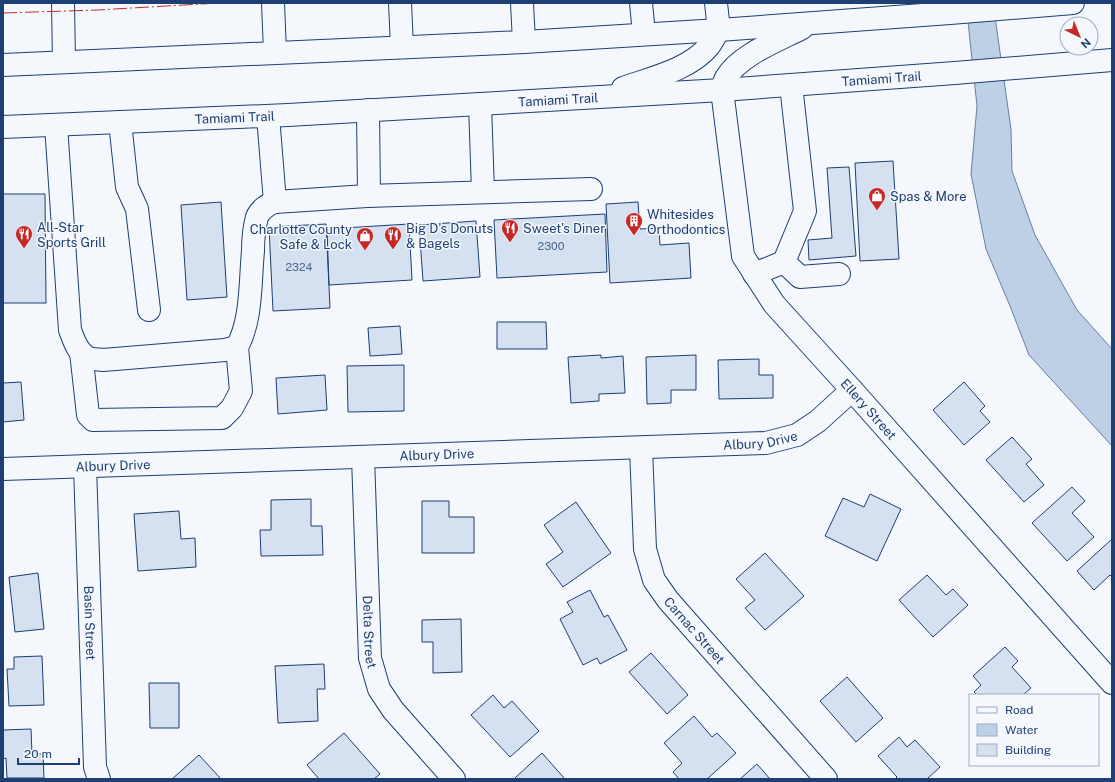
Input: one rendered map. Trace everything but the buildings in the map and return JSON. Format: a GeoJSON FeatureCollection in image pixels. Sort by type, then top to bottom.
{"type":"FeatureCollection","features":[{"type":"Feature","properties":{"kind":"street"},"geometry":{"type":"LineString","coordinates":[[63,3],[64,62]]}},
{"type":"Feature","properties":{"kind":"street"},"geometry":{"type":"LineString","coordinates":[[273,3],[275,52]]}},
{"type":"Feature","properties":{"kind":"street"},"geometry":{"type":"LineString","coordinates":[[400,3],[402,47]]}},
{"type":"Feature","properties":{"kind":"street"},"geometry":{"type":"LineString","coordinates":[[522,3],[524,42]]}},
{"type":"Feature","properties":{"kind":"street"},"geometry":{"type":"LineString","coordinates":[[641,3],[644,34]]}},
{"type":"Feature","properties":{"kind":"street"},"geometry":{"type":"LineString","coordinates":[[599,97],[675,69],[696,58],[709,46],[719,30],[716,3]]}},
{"type":"Feature","properties":{"kind":"street"},"geometry":{"type":"LineString","coordinates":[[3,65],[524,42],[719,30],[1073,3]]}},
{"type":"Feature","properties":{"kind":"street"},"geometry":{"type":"LineString","coordinates":[[722,90],[725,79],[734,67],[748,55],[810,23]]}},
{"type":"Feature","properties":{"kind":"street","name":"Tamiami Trail"},"geometry":{"type":"LineString","coordinates":[[3,127],[268,116],[722,90],[1112,60]]}},
{"type":"Feature","properties":{"kind":"street"},"geometry":{"type":"LineString","coordinates":[[754,274],[784,262],[805,211],[791,85]]}},
{"type":"Feature","properties":{"kind":"street","name":"Ellery Street"},"geometry":{"type":"LineString","coordinates":[[722,90],[742,256],[774,304],[1112,682]]}},
{"type":"Feature","properties":{"kind":"street"},"geometry":{"type":"LineString","coordinates":[[480,104],[483,192]]}},
{"type":"Feature","properties":{"kind":"street"},"geometry":{"type":"LineString","coordinates":[[368,110],[369,196]]}},
{"type":"Feature","properties":{"kind":"street"},"geometry":{"type":"LineString","coordinates":[[268,116],[275,202]]}},
{"type":"Feature","properties":{"kind":"street"},"geometry":{"type":"LineString","coordinates":[[120,122],[127,187],[137,209],[149,310]]}},
{"type":"Feature","properties":{"kind":"street"},"geometry":{"type":"LineString","coordinates":[[56,125],[70,330],[81,352],[88,358],[104,360],[224,350],[237,347]]}},
{"type":"Feature","properties":{"kind":"street"},"geometry":{"type":"LineString","coordinates":[[81,352],[88,415],[93,420],[222,418],[232,408],[241,391],[237,347],[242,339],[248,312],[254,232],[258,216],[269,204],[275,202],[369,196],[591,189]]}},
{"type":"Feature","properties":{"kind":"street"},"geometry":{"type":"LineString","coordinates":[[784,262],[800,277],[839,274]]}},
{"type":"Feature","properties":{"kind":"street","name":"Albury Drive"},"geometry":{"type":"LineString","coordinates":[[3,469],[766,443],[797,434],[818,421],[852,390]]}},
{"type":"Feature","properties":{"kind":"street","name":"Carnac Street"},"geometry":{"type":"LineString","coordinates":[[641,448],[644,549],[654,580],[668,600],[826,779]]}},
{"type":"Feature","properties":{"kind":"street","name":"Delta Street"},"geometry":{"type":"LineString","coordinates":[[363,457],[370,658],[379,689],[393,710],[454,779]]}},
{"type":"Feature","properties":{"kind":"street","name":"Basin Street"},"geometry":{"type":"LineString","coordinates":[[85,466],[95,767],[98,779]]}},
{"type":"Feature","properties":{"kind":"water"},"geometry":{"type":"Polygon","coordinates":[[[966,3],[993,3],[1011,129],[1012,171],[1035,235],[1077,310],[1112,349],[1112,446],[1029,355],[986,249],[971,174],[977,106],[966,3]]]}},
{"type":"Feature","properties":{"kind":"power"},"geometry":{"type":"LineString","coordinates":[[3,13],[97,10],[219,3]]}},
{"type":"Feature","properties":{"kind":"place","name":"Spas & More"},"geometry":{"type":"Point","coordinates":[877,211]}},
{"type":"Feature","properties":{"kind":"place","name":"Whitesides Orthodontics"},"geometry":{"type":"Point","coordinates":[634,236]}},
{"type":"Feature","properties":{"kind":"place","name":"Sweet's Diner"},"geometry":{"type":"Point","coordinates":[510,243]}},
{"type":"Feature","properties":{"kind":"place","name":"All-Star Sports Grill"},"geometry":{"type":"Point","coordinates":[24,249]}},
{"type":"Feature","properties":{"kind":"place","name":"Big D's Donuts & Bagels"},"geometry":{"type":"Point","coordinates":[393,250]}},
{"type":"Feature","properties":{"kind":"place","name":"Charlotte County Safe & Lock"},"geometry":{"type":"Point","coordinates":[365,251]}}]}
